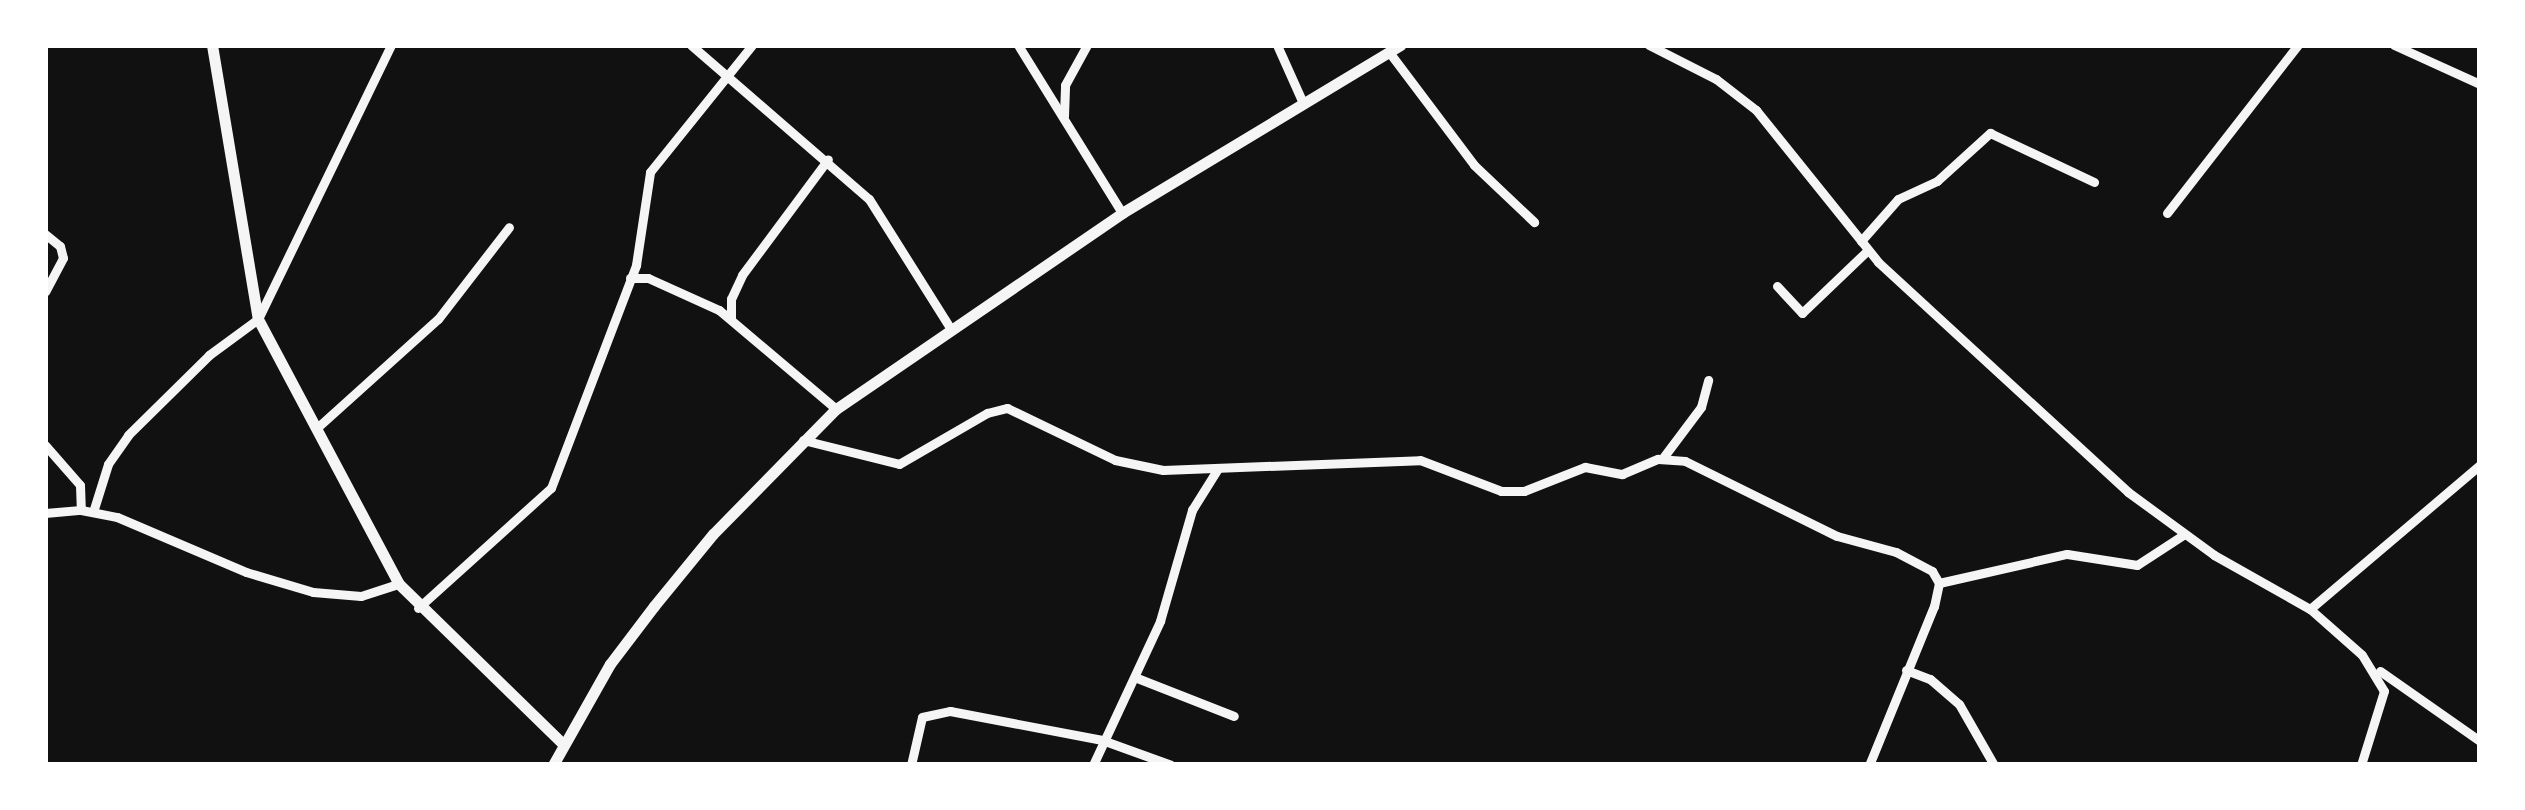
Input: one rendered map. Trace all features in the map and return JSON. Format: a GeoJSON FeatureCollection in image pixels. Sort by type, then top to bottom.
{"type":"FeatureCollection","features":[{"type":"Feature","properties":{"kind":"street"},"geometry":{"type":"LineString","coordinates":[[212,45],[258,320],[319,426],[399,584],[418,608],[564,744]]}},
{"type":"Feature","properties":{"kind":"street"},"geometry":{"type":"LineString","coordinates":[[93,512],[108,464],[128,434],[209,356],[258,320],[391,45]]}},
{"type":"Feature","properties":{"kind":"street"},"geometry":{"type":"LineString","coordinates":[[691,45],[828,160],[882,216],[951,329]]}},
{"type":"Feature","properties":{"kind":"street"},"geometry":{"type":"LineString","coordinates":[[418,608],[551,488],[630,278],[650,172],[752,45]]}},
{"type":"Feature","properties":{"kind":"street"},"geometry":{"type":"LineString","coordinates":[[1018,45],[1122,213]]}},
{"type":"Feature","properties":{"kind":"street"},"geometry":{"type":"LineString","coordinates":[[1064,118],[1065,85],[1087,45]]}},
{"type":"Feature","properties":{"kind":"street"},"geometry":{"type":"LineString","coordinates":[[1277,45],[1302,102]]}},
{"type":"Feature","properties":{"kind":"street"},"geometry":{"type":"LineString","coordinates":[[1648,45],[1716,79],[1756,110],[1865,245],[2092,459],[2183,535],[2310,610],[2376,670],[2476,738],[2480,724]]}},
{"type":"Feature","properties":{"kind":"street"},"geometry":{"type":"LineString","coordinates":[[2167,213],[2298,45]]}},
{"type":"Feature","properties":{"kind":"street"},"geometry":{"type":"LineString","coordinates":[[2394,45],[2480,84]]}},
{"type":"Feature","properties":{"kind":"street"},"geometry":{"type":"LineString","coordinates":[[552,765],[654,606],[802,440],[836,408],[1122,213],[1395,48],[1474,166],[1534,222]]}},
{"type":"Feature","properties":{"kind":"street"},"geometry":{"type":"LineString","coordinates":[[1777,286],[1802,313],[1865,245],[1898,199],[1938,182],[1990,133],[2094,182]]}},
{"type":"Feature","properties":{"kind":"street"},"geometry":{"type":"LineString","coordinates":[[731,318],[742,275],[828,160]]}},
{"type":"Feature","properties":{"kind":"street"},"geometry":{"type":"LineString","coordinates":[[319,426],[438,319],[510,227]]}},
{"type":"Feature","properties":{"kind":"street"},"geometry":{"type":"LineString","coordinates":[[45,234],[60,246],[63,258],[45,292]]}},
{"type":"Feature","properties":{"kind":"street"},"geometry":{"type":"LineString","coordinates":[[630,278],[648,278],[731,318],[836,408]]}},
{"type":"Feature","properties":{"kind":"street"},"geometry":{"type":"LineString","coordinates":[[802,440],[899,464],[987,413],[1008,408],[1114,460],[1180,471],[1223,466],[1420,460],[1501,490],[1524,492],[1573,470],[1622,474],[1662,459],[1700,407],[1708,380]]}},
{"type":"Feature","properties":{"kind":"street"},"geometry":{"type":"LineString","coordinates":[[45,445],[80,485],[81,510]]}},
{"type":"Feature","properties":{"kind":"street"},"geometry":{"type":"LineString","coordinates":[[1662,459],[1718,475],[1837,536],[1919,562],[1939,583]]}},
{"type":"Feature","properties":{"kind":"street"},"geometry":{"type":"LineString","coordinates":[[2310,610],[2480,465]]}},
{"type":"Feature","properties":{"kind":"street"},"geometry":{"type":"LineString","coordinates":[[1093,765],[1102,740],[1137,678],[1192,510],[1209,477],[1223,466]]}},
{"type":"Feature","properties":{"kind":"street"},"geometry":{"type":"LineString","coordinates":[[45,513],[93,512],[313,592],[361,596],[399,584]]}},
{"type":"Feature","properties":{"kind":"street"},"geometry":{"type":"LineString","coordinates":[[1939,583],[2066,554],[2137,565],[2183,535]]}},
{"type":"Feature","properties":{"kind":"street"},"geometry":{"type":"LineString","coordinates":[[1869,765],[1939,583]]}},
{"type":"Feature","properties":{"kind":"street"},"geometry":{"type":"LineString","coordinates":[[1906,670],[1930,679],[1959,704],[1994,765]]}},
{"type":"Feature","properties":{"kind":"street"},"geometry":{"type":"LineString","coordinates":[[2360,765],[2382,700],[2376,670]]}},
{"type":"Feature","properties":{"kind":"street"},"geometry":{"type":"LineString","coordinates":[[1137,678],[1234,716]]}},
{"type":"Feature","properties":{"kind":"street"},"geometry":{"type":"LineString","coordinates":[[911,765],[918,727],[932,711],[1102,740],[1171,765]]}}]}
